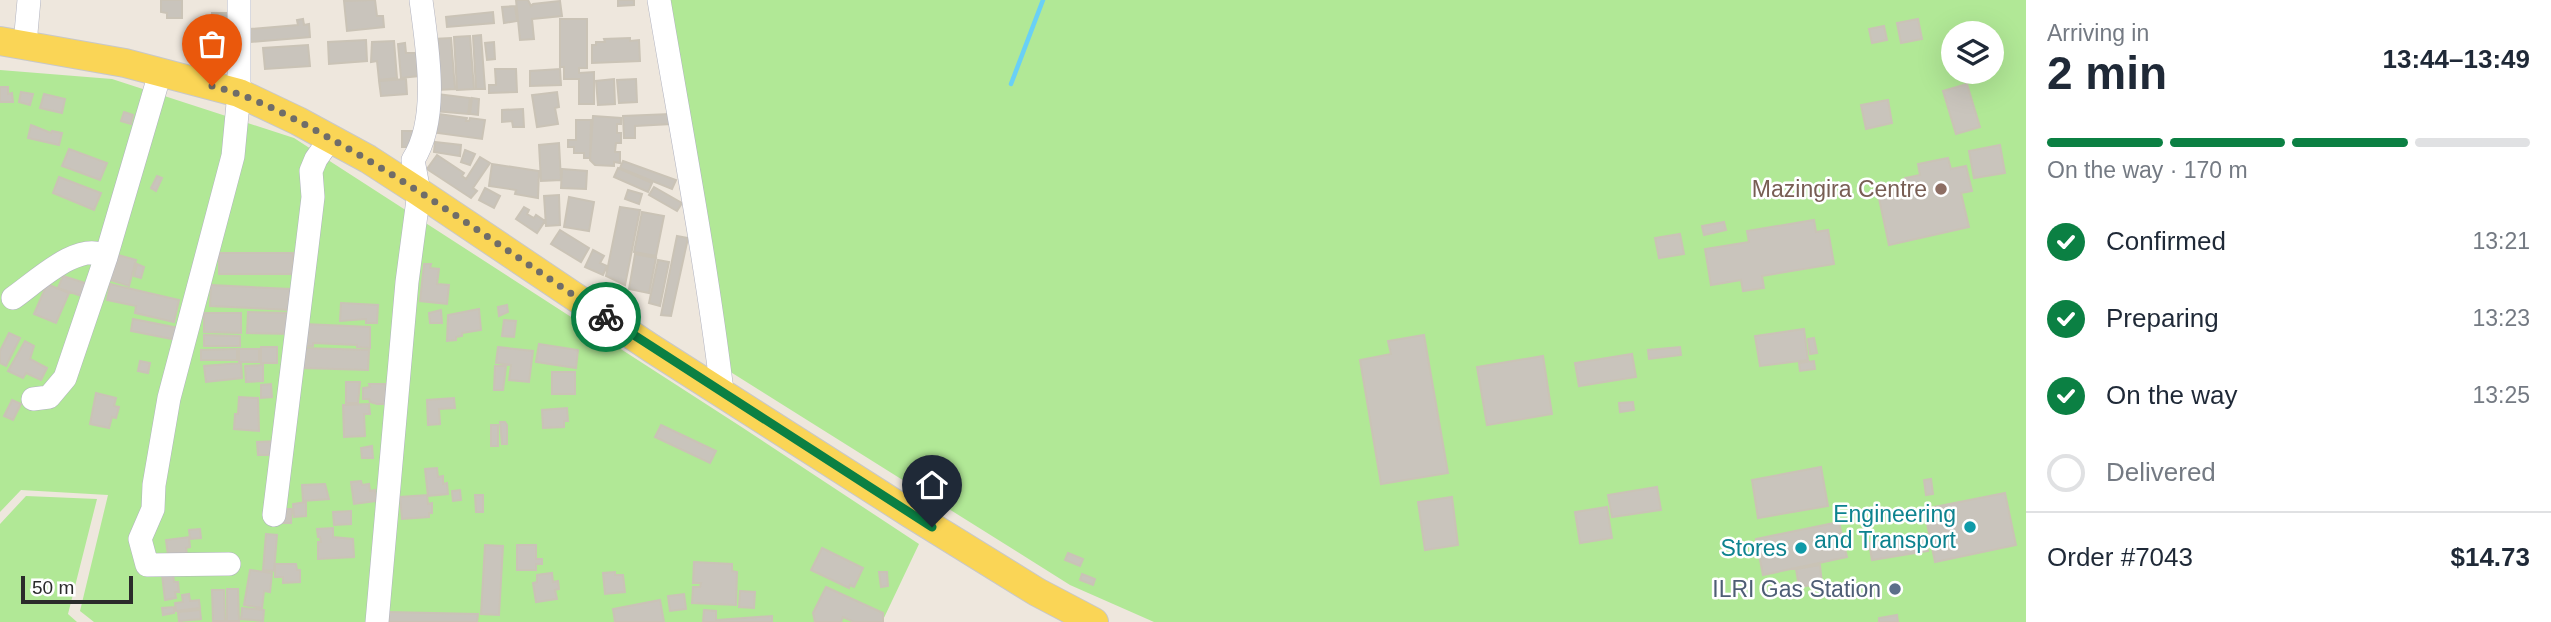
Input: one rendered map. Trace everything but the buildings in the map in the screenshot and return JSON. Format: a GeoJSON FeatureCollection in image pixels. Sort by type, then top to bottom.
{"type":"FeatureCollection","features":[{"type":"Feature","properties":{"kind":"main road"},"geometry":{"type":"LineString","coordinates":[[13,42],[125,63],[239,93],[330,139],[419,192],[652,348],[911,514],[1037,592],[1094,622]]}},
{"type":"Feature","properties":{"kind":"street"},"geometry":{"type":"LineString","coordinates":[[13,42],[29,0]]}},
{"type":"Feature","properties":{"kind":"street"},"geometry":{"type":"LineString","coordinates":[[229,564],[147,565],[140,539],[153,509],[154,485],[169,398],[233,156],[239,93],[239,0]]}},
{"type":"Feature","properties":{"kind":"street"},"geometry":{"type":"LineString","coordinates":[[377,622],[407,282],[419,192],[413,160],[421,147],[427,118],[429,66],[421,0]]}},
{"type":"Feature","properties":{"kind":"street"},"geometry":{"type":"LineString","coordinates":[[659,0],[710,295],[722,391]]}},
{"type":"Feature","properties":{"kind":"street"},"geometry":{"type":"LineString","coordinates":[[33,399],[49,397],[65,378],[106,257],[160,73]]}},
{"type":"Feature","properties":{"kind":"street"},"geometry":{"type":"LineString","coordinates":[[274,515],[313,197],[312,172],[316,159],[330,139]]}},
{"type":"Feature","properties":{"kind":"street"},"geometry":{"type":"LineString","coordinates":[[13,298],[62,262],[88,252],[98,252],[106,257]]}},
{"type":"Feature","properties":{"kind":"green space"},"geometry":{"type":"Polygon","coordinates":[[[663,0],[2026,0],[2026,622],[1154,622],[1070,585],[729,371],[663,0]]]}},
{"type":"Feature","properties":{"kind":"green space"},"geometry":{"type":"Polygon","coordinates":[[[0,70],[112,79],[294,138],[919,544],[882,622],[94,622],[80,611],[108,495],[21,490],[0,512],[0,70]]]}},
{"type":"Feature","properties":{"kind":"green space"},"geometry":{"type":"Polygon","coordinates":[[[26,496],[97,499],[68,614],[77,622],[0,622],[0,524],[26,496]]]}},
{"type":"Feature","properties":{"kind":"waterway"},"geometry":{"type":"LineString","coordinates":[[1011,84],[1043,0]]}},
{"type":"Feature","properties":{"kind":"way so far"},"geometry":{"type":"LineString","coordinates":[[212,86],[239,93],[368,159],[606,317]]}},
{"type":"Feature","properties":{"kind":"place","name":"Mazingira Centre"},"geometry":{"type":"Point","coordinates":[1941,189]}},
{"type":"Feature","properties":{"kind":"place","name":"Engineering and Transport"},"geometry":{"type":"Point","coordinates":[1970,527]}},
{"type":"Feature","properties":{"kind":"place","name":"Stores"},"geometry":{"type":"Point","coordinates":[1801,548]}},
{"type":"Feature","properties":{"kind":"place","name":"ILRI Gas Station"},"geometry":{"type":"Point","coordinates":[1895,589]}},
{"type":"Feature","properties":{"kind":"route"},"geometry":{"type":"LineString","coordinates":[[606,317],[932,527]]}}]}
